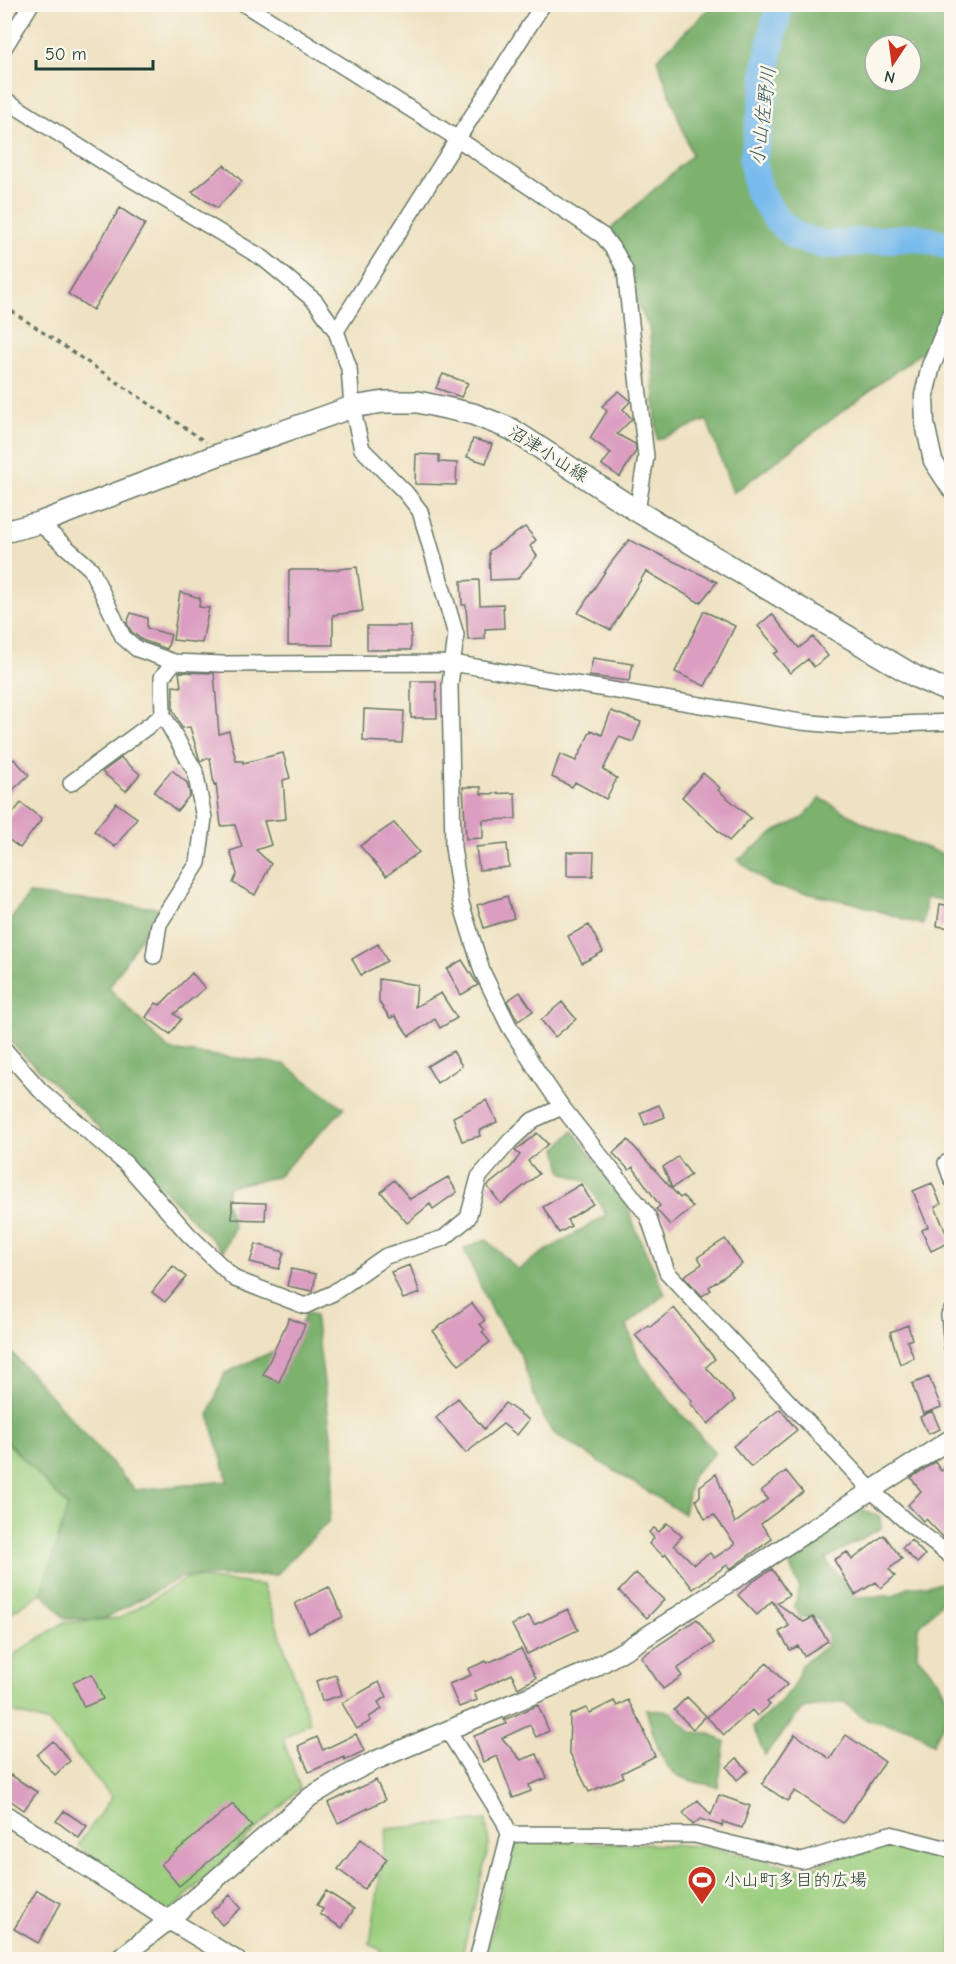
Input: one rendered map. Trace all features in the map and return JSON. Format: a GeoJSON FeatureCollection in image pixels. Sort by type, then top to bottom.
{"type":"FeatureCollection","features":[{"type":"Feature","properties":{"kind":"main road","name":"沼津小山線"},"geometry":{"type":"LineString","coordinates":[[4,532],[39,523],[351,407],[384,402],[418,402],[473,414],[511,429],[637,511],[916,677],[951,693]]}},
{"type":"Feature","properties":{"kind":"street"},"geometry":{"type":"LineString","coordinates":[[4,48],[31,4]]}},
{"type":"Feature","properties":{"kind":"street"},"geometry":{"type":"LineString","coordinates":[[244,4],[458,139],[603,236],[625,270],[646,457],[637,511]]}},
{"type":"Feature","properties":{"kind":"street"},"geometry":{"type":"LineString","coordinates":[[336,331],[543,4]]}},
{"type":"Feature","properties":{"kind":"street"},"geometry":{"type":"LineString","coordinates":[[4,99],[264,259],[315,301],[336,331],[349,368],[351,407],[362,448],[406,493],[420,511],[456,635],[450,685],[453,847],[461,903],[482,971],[509,1026],[562,1107],[648,1216],[667,1272],[872,1491],[951,1557]]}},
{"type":"Feature","properties":{"kind":"street"},"geometry":{"type":"LineString","coordinates":[[951,315],[931,366],[924,395],[925,424],[933,461],[951,490]]}},
{"type":"Feature","properties":{"kind":"street"},"geometry":{"type":"LineString","coordinates":[[39,523],[91,569],[123,637],[137,649],[174,662],[222,664],[452,663],[801,722],[846,726],[951,722]]}},
{"type":"Feature","properties":{"kind":"street"},"geometry":{"type":"LineString","coordinates":[[154,956],[159,924],[198,863],[204,818],[195,771],[163,715],[162,677],[174,662]]}},
{"type":"Feature","properties":{"kind":"street"},"geometry":{"type":"LineString","coordinates":[[71,783],[163,715]]}},
{"type":"Feature","properties":{"kind":"street"},"geometry":{"type":"LineString","coordinates":[[4,1049],[40,1090],[126,1164],[189,1235],[235,1279],[305,1306],[333,1293],[386,1256],[444,1238],[468,1218],[479,1178],[510,1141],[533,1120],[562,1107]]}},
{"type":"Feature","properties":{"kind":"street"},"geometry":{"type":"LineString","coordinates":[[946,1163],[951,1180]]}},
{"type":"Feature","properties":{"kind":"street"},"geometry":{"type":"LineString","coordinates":[[951,1310],[949,1315],[951,1348]]}},
{"type":"Feature","properties":{"kind":"street"},"geometry":{"type":"LineString","coordinates":[[118,1959],[169,1920],[310,1797],[374,1761],[587,1672],[630,1647],[951,1438]]}},
{"type":"Feature","properties":{"kind":"street"},"geometry":{"type":"LineString","coordinates":[[448,1731],[504,1821],[509,1834],[477,1959]]}},
{"type":"Feature","properties":{"kind":"street"},"geometry":{"type":"LineString","coordinates":[[4,1814],[169,1920],[236,1959]]}},
{"type":"Feature","properties":{"kind":"street"},"geometry":{"type":"LineString","coordinates":[[509,1834],[695,1835],[802,1861],[890,1834],[951,1850]]}},
{"type":"Feature","properties":{"kind":"path"},"geometry":{"type":"LineString","coordinates":[[4,306],[223,453]]}},
{"type":"Feature","properties":{"kind":"green space"},"geometry":{"type":"Polygon","coordinates":[[[713,5],[951,5],[951,330],[733,493],[707,420],[657,440],[649,327],[603,236],[692,155],[657,59],[713,5]]]}},
{"type":"Feature","properties":{"kind":"green space"},"geometry":{"type":"Polygon","coordinates":[[[820,798],[871,827],[951,857],[951,902],[926,897],[923,925],[854,903],[771,886],[738,860],[776,831],[803,818],[820,798]]]}},
{"type":"Feature","properties":{"kind":"green space"},"geometry":{"type":"Polygon","coordinates":[[[29,894],[159,908],[109,988],[169,1050],[284,1064],[344,1108],[277,1177],[229,1186],[225,1199],[234,1228],[223,1251],[156,1182],[5,1037],[5,928],[29,894]]]}},
{"type":"Feature","properties":{"kind":"green space"},"geometry":{"type":"Polygon","coordinates":[[[573,1131],[627,1205],[665,1294],[627,1325],[639,1360],[670,1401],[715,1453],[692,1475],[684,1514],[552,1432],[538,1407],[520,1353],[491,1310],[464,1249],[486,1239],[518,1270],[606,1215],[587,1182],[562,1172],[557,1148],[573,1131]]]}},
{"type":"Feature","properties":{"kind":"green space"},"geometry":{"type":"Polygon","coordinates":[[[305,1313],[315,1315],[335,1464],[329,1521],[276,1575],[182,1577],[104,1619],[65,1619],[42,1592],[68,1506],[5,1439],[4,1344],[135,1490],[228,1481],[209,1415],[225,1373],[285,1346],[295,1346],[305,1313]]]}},
{"type":"Feature","properties":{"kind":"green space"},"geometry":{"type":"Polygon","coordinates":[[[5,1440],[68,1506],[48,1589],[5,1616],[5,1440]]]}},
{"type":"Feature","properties":{"kind":"green space"},"geometry":{"type":"Polygon","coordinates":[[[864,1510],[880,1517],[881,1528],[825,1559],[856,1597],[893,1596],[908,1587],[943,1583],[951,1592],[918,1628],[917,1655],[938,1680],[951,1707],[933,1744],[912,1729],[867,1720],[844,1702],[803,1708],[765,1755],[753,1727],[789,1692],[800,1666],[827,1645],[828,1635],[818,1618],[800,1617],[794,1606],[800,1589],[787,1559],[823,1530],[864,1510]]]}},
{"type":"Feature","properties":{"kind":"green space"},"geometry":{"type":"Polygon","coordinates":[[[189,1577],[263,1585],[310,1722],[283,1739],[300,1788],[164,1917],[78,1845],[112,1797],[49,1723],[11,1712],[15,1654],[63,1623],[120,1618],[189,1577]]]}},
{"type":"Feature","properties":{"kind":"green space"},"geometry":{"type":"Polygon","coordinates":[[[646,1709],[671,1712],[691,1732],[708,1733],[725,1742],[718,1787],[681,1777],[674,1772],[662,1757],[646,1709]]]}},
{"type":"Feature","properties":{"kind":"green space"},"geometry":{"type":"Polygon","coordinates":[[[486,1820],[489,1845],[461,1959],[378,1959],[381,1950],[370,1944],[387,1829],[486,1820]]]}},
{"type":"Feature","properties":{"kind":"green space"},"geometry":{"type":"Polygon","coordinates":[[[523,1841],[706,1846],[804,1870],[886,1842],[951,1859],[951,1959],[485,1960],[512,1848],[523,1841]]]}},
{"type":"Feature","properties":{"kind":"building"},"geometry":{"type":"Polygon","coordinates":[[[224,165],[242,181],[217,208],[192,192],[224,165]]]}},
{"type":"Feature","properties":{"kind":"building"},"geometry":{"type":"Polygon","coordinates":[[[120,208],[145,224],[93,310],[68,294],[120,208]]]}},
{"type":"Feature","properties":{"kind":"building"},"geometry":{"type":"Polygon","coordinates":[[[443,374],[468,383],[461,397],[436,388],[443,374]]]}},
{"type":"Feature","properties":{"kind":"building"},"geometry":{"type":"Polygon","coordinates":[[[619,391],[630,400],[623,409],[632,419],[617,434],[635,444],[636,451],[620,477],[602,465],[611,453],[590,438],[607,411],[602,406],[619,391]]]}},
{"type":"Feature","properties":{"kind":"building"},"geometry":{"type":"Polygon","coordinates":[[[473,439],[492,444],[486,463],[467,457],[473,439]]]}},
{"type":"Feature","properties":{"kind":"building"},"geometry":{"type":"Polygon","coordinates":[[[416,454],[439,455],[439,462],[457,463],[456,485],[415,484],[416,454]]]}},
{"type":"Feature","properties":{"kind":"building"},"geometry":{"type":"Polygon","coordinates":[[[525,527],[536,540],[530,546],[537,556],[517,579],[490,580],[489,551],[525,527]]]}},
{"type":"Feature","properties":{"kind":"building"},"geometry":{"type":"Polygon","coordinates":[[[629,540],[717,582],[700,603],[646,571],[611,630],[578,613],[610,564],[629,540]]]}},
{"type":"Feature","properties":{"kind":"building"},"geometry":{"type":"Polygon","coordinates":[[[357,567],[363,611],[333,615],[333,645],[288,645],[289,570],[332,570],[357,567]]]}},
{"type":"Feature","properties":{"kind":"building"},"geometry":{"type":"Polygon","coordinates":[[[479,580],[480,605],[503,604],[504,628],[485,629],[485,639],[468,640],[466,605],[462,605],[461,581],[479,580]]]}},
{"type":"Feature","properties":{"kind":"building"},"geometry":{"type":"Polygon","coordinates":[[[180,592],[200,598],[199,607],[209,608],[202,643],[173,640],[180,592]]]}},
{"type":"Feature","properties":{"kind":"building"},"geometry":{"type":"Polygon","coordinates":[[[704,611],[735,626],[705,686],[675,672],[704,611]]]}},
{"type":"Feature","properties":{"kind":"building"},"geometry":{"type":"Polygon","coordinates":[[[131,613],[147,618],[147,628],[171,635],[167,649],[142,640],[131,631],[127,623],[131,613]]]}},
{"type":"Feature","properties":{"kind":"building"},"geometry":{"type":"Polygon","coordinates":[[[772,614],[799,648],[813,637],[828,656],[814,667],[808,659],[790,673],[774,654],[779,651],[758,626],[772,614]]]}},
{"type":"Feature","properties":{"kind":"building"},"geometry":{"type":"Polygon","coordinates":[[[367,626],[411,626],[411,650],[367,650],[367,626]]]}},
{"type":"Feature","properties":{"kind":"building"},"geometry":{"type":"Polygon","coordinates":[[[593,658],[633,664],[629,681],[589,676],[593,658]]]}},
{"type":"Feature","properties":{"kind":"building"},"geometry":{"type":"Polygon","coordinates":[[[179,672],[214,673],[219,734],[229,731],[236,761],[243,761],[243,763],[283,753],[290,778],[283,780],[286,819],[264,821],[271,845],[256,850],[271,864],[255,895],[233,883],[237,874],[230,851],[242,847],[235,825],[221,826],[210,758],[200,761],[190,727],[182,728],[173,710],[173,686],[181,687],[179,672]]]}},
{"type":"Feature","properties":{"kind":"building"},"geometry":{"type":"Polygon","coordinates":[[[411,681],[436,681],[437,718],[411,718],[411,681]]]}},
{"type":"Feature","properties":{"kind":"building"},"geometry":{"type":"Polygon","coordinates":[[[364,709],[404,711],[402,743],[363,741],[364,709]]]}},
{"type":"Feature","properties":{"kind":"building"},"geometry":{"type":"Polygon","coordinates":[[[611,711],[641,722],[633,742],[619,737],[603,770],[617,778],[606,799],[575,782],[572,787],[552,777],[560,754],[576,761],[591,730],[602,735],[611,711]]]}},
{"type":"Feature","properties":{"kind":"building"},"geometry":{"type":"Polygon","coordinates":[[[121,758],[140,774],[126,791],[102,772],[121,758]]]}},
{"type":"Feature","properties":{"kind":"building"},"geometry":{"type":"Polygon","coordinates":[[[14,759],[29,775],[4,798],[4,768],[14,759]]]}},
{"type":"Feature","properties":{"kind":"building"},"geometry":{"type":"Polygon","coordinates":[[[172,770],[187,783],[190,795],[177,811],[154,792],[172,770]]]}},
{"type":"Feature","properties":{"kind":"building"},"geometry":{"type":"Polygon","coordinates":[[[703,773],[720,788],[718,790],[751,818],[729,841],[682,797],[703,773]]]}},
{"type":"Feature","properties":{"kind":"building"},"geometry":{"type":"Polygon","coordinates":[[[463,787],[481,787],[481,794],[515,793],[516,819],[483,820],[483,838],[466,839],[463,787]]]}},
{"type":"Feature","properties":{"kind":"building"},"geometry":{"type":"Polygon","coordinates":[[[21,803],[42,819],[20,848],[4,836],[4,824],[21,803]]]}},
{"type":"Feature","properties":{"kind":"building"},"geometry":{"type":"Polygon","coordinates":[[[116,803],[137,818],[115,847],[94,831],[116,803]]]}},
{"type":"Feature","properties":{"kind":"building"},"geometry":{"type":"Polygon","coordinates":[[[394,823],[419,852],[386,876],[360,846],[394,823]]]}},
{"type":"Feature","properties":{"kind":"building"},"geometry":{"type":"Polygon","coordinates":[[[507,844],[509,867],[479,870],[476,847],[507,844]]]}},
{"type":"Feature","properties":{"kind":"building"},"geometry":{"type":"Polygon","coordinates":[[[567,852],[594,852],[593,876],[567,876],[567,852]]]}},
{"type":"Feature","properties":{"kind":"building"},"geometry":{"type":"Polygon","coordinates":[[[507,896],[514,918],[484,928],[477,905],[507,896]]]}},
{"type":"Feature","properties":{"kind":"building"},"geometry":{"type":"Polygon","coordinates":[[[940,904],[951,906],[951,928],[937,926],[940,904]]]}},
{"type":"Feature","properties":{"kind":"building"},"geometry":{"type":"Polygon","coordinates":[[[589,925],[603,952],[582,963],[568,936],[589,925]]]}},
{"type":"Feature","properties":{"kind":"building"},"geometry":{"type":"Polygon","coordinates":[[[378,944],[387,961],[361,975],[352,959],[378,944]]]}},
{"type":"Feature","properties":{"kind":"building"},"geometry":{"type":"Polygon","coordinates":[[[462,960],[478,985],[461,995],[447,969],[462,960]]]}},
{"type":"Feature","properties":{"kind":"building"},"geometry":{"type":"Polygon","coordinates":[[[192,973],[205,988],[174,1014],[181,1019],[170,1034],[146,1017],[156,1003],[160,1005],[192,973]]]}},
{"type":"Feature","properties":{"kind":"building"},"geometry":{"type":"Polygon","coordinates":[[[379,979],[417,985],[415,1007],[441,993],[457,1018],[440,1028],[435,1019],[409,1036],[395,1016],[390,1018],[379,1002],[379,979]]]}},
{"type":"Feature","properties":{"kind":"building"},"geometry":{"type":"Polygon","coordinates":[[[520,992],[533,1011],[518,1021],[507,1001],[520,992]]]}},
{"type":"Feature","properties":{"kind":"building"},"geometry":{"type":"Polygon","coordinates":[[[562,1002],[576,1019],[555,1037],[541,1020],[562,1002]]]}},
{"type":"Feature","properties":{"kind":"building"},"geometry":{"type":"Polygon","coordinates":[[[453,1051],[462,1066],[437,1083],[427,1066],[453,1051]]]}},
{"type":"Feature","properties":{"kind":"building"},"geometry":{"type":"Polygon","coordinates":[[[487,1100],[497,1122],[479,1131],[480,1136],[462,1141],[453,1117],[487,1100]]]}},
{"type":"Feature","properties":{"kind":"building"},"geometry":{"type":"Polygon","coordinates":[[[659,1105],[665,1117],[645,1125],[640,1113],[659,1105]]]}},
{"type":"Feature","properties":{"kind":"building"},"geometry":{"type":"Polygon","coordinates":[[[537,1133],[548,1144],[528,1161],[539,1174],[501,1204],[487,1186],[511,1167],[520,1155],[515,1151],[537,1133]]]}},
{"type":"Feature","properties":{"kind":"building"},"geometry":{"type":"Polygon","coordinates":[[[628,1140],[680,1198],[683,1196],[693,1207],[670,1225],[656,1209],[660,1206],[633,1167],[629,1170],[613,1153],[628,1140]]]}},
{"type":"Feature","properties":{"kind":"building"},"geometry":{"type":"Polygon","coordinates":[[[678,1157],[691,1175],[672,1188],[663,1167],[678,1157]]]}},
{"type":"Feature","properties":{"kind":"building"},"geometry":{"type":"Polygon","coordinates":[[[448,1177],[457,1192],[433,1209],[430,1204],[407,1223],[381,1192],[394,1180],[410,1199],[448,1177]]]}},
{"type":"Feature","properties":{"kind":"building"},"geometry":{"type":"Polygon","coordinates":[[[932,1183],[941,1204],[935,1207],[950,1242],[931,1251],[922,1230],[928,1227],[913,1191],[932,1183]]]}},
{"type":"Feature","properties":{"kind":"building"},"geometry":{"type":"Polygon","coordinates":[[[581,1184],[593,1204],[567,1220],[571,1226],[559,1233],[543,1207],[581,1184]]]}},
{"type":"Feature","properties":{"kind":"building"},"geometry":{"type":"Polygon","coordinates":[[[232,1202],[266,1203],[265,1220],[232,1219],[232,1202]]]}},
{"type":"Feature","properties":{"kind":"building"},"geometry":{"type":"Polygon","coordinates":[[[725,1239],[742,1264],[709,1287],[711,1290],[702,1296],[684,1276],[702,1264],[698,1257],[725,1239]]]}},
{"type":"Feature","properties":{"kind":"building"},"geometry":{"type":"Polygon","coordinates":[[[256,1244],[284,1252],[279,1269],[250,1262],[256,1244]]]}},
{"type":"Feature","properties":{"kind":"building"},"geometry":{"type":"Polygon","coordinates":[[[410,1265],[420,1293],[403,1299],[391,1272],[410,1265]]]}},
{"type":"Feature","properties":{"kind":"building"},"geometry":{"type":"Polygon","coordinates":[[[173,1266],[186,1277],[165,1302],[152,1292],[173,1266]]]}},
{"type":"Feature","properties":{"kind":"building"},"geometry":{"type":"Polygon","coordinates":[[[291,1269],[316,1274],[313,1291],[287,1286],[291,1269]]]}},
{"type":"Feature","properties":{"kind":"building"},"geometry":{"type":"Polygon","coordinates":[[[472,1303],[485,1320],[480,1324],[485,1330],[482,1332],[490,1342],[459,1365],[433,1331],[472,1303]]]}},
{"type":"Feature","properties":{"kind":"building"},"geometry":{"type":"Polygon","coordinates":[[[674,1308],[715,1359],[706,1367],[735,1400],[708,1424],[690,1403],[692,1401],[635,1335],[648,1325],[650,1327],[674,1308]]]}},
{"type":"Feature","properties":{"kind":"building"},"geometry":{"type":"Polygon","coordinates":[[[289,1318],[305,1325],[279,1382],[263,1375],[289,1318]]]}},
{"type":"Feature","properties":{"kind":"building"},"geometry":{"type":"Polygon","coordinates":[[[908,1325],[912,1339],[907,1341],[914,1358],[900,1364],[890,1332],[908,1325]]]}},
{"type":"Feature","properties":{"kind":"building"},"geometry":{"type":"Polygon","coordinates":[[[929,1377],[941,1407],[923,1414],[912,1384],[929,1377]]]}},
{"type":"Feature","properties":{"kind":"building"},"geometry":{"type":"Polygon","coordinates":[[[458,1398],[484,1429],[505,1403],[529,1420],[517,1435],[503,1424],[466,1453],[436,1418],[458,1398]]]}},
{"type":"Feature","properties":{"kind":"building"},"geometry":{"type":"Polygon","coordinates":[[[780,1409],[797,1430],[751,1467],[733,1446],[780,1409]]]}},
{"type":"Feature","properties":{"kind":"building"},"geometry":{"type":"Polygon","coordinates":[[[932,1411],[940,1429],[928,1434],[920,1417],[932,1411]]]}},
{"type":"Feature","properties":{"kind":"building"},"geometry":{"type":"Polygon","coordinates":[[[935,1462],[941,1471],[951,1464],[951,1533],[944,1538],[926,1519],[923,1521],[908,1505],[921,1491],[911,1478],[935,1462]]]}},
{"type":"Feature","properties":{"kind":"building"},"geometry":{"type":"Polygon","coordinates":[[[786,1471],[803,1492],[761,1524],[772,1539],[730,1569],[727,1565],[693,1589],[666,1554],[664,1556],[649,1544],[654,1538],[649,1532],[654,1528],[659,1532],[667,1523],[682,1536],[674,1545],[694,1564],[710,1553],[714,1558],[735,1544],[714,1515],[705,1519],[696,1500],[700,1496],[700,1486],[716,1474],[735,1523],[768,1499],[761,1491],[786,1471]]]}},
{"type":"Feature","properties":{"kind":"building"},"geometry":{"type":"Polygon","coordinates":[[[884,1535],[902,1559],[889,1569],[895,1576],[881,1588],[876,1582],[855,1595],[834,1560],[847,1552],[852,1560],[884,1535]]]}},
{"type":"Feature","properties":{"kind":"building"},"geometry":{"type":"Polygon","coordinates":[[[911,1540],[925,1555],[917,1563],[902,1548],[911,1540]]]}},
{"type":"Feature","properties":{"kind":"building"},"geometry":{"type":"Polygon","coordinates":[[[772,1569],[789,1595],[777,1603],[804,1622],[813,1617],[828,1641],[804,1656],[798,1646],[790,1650],[779,1632],[789,1626],[772,1601],[757,1615],[738,1595],[752,1582],[772,1569]]]}},
{"type":"Feature","properties":{"kind":"building"},"geometry":{"type":"Polygon","coordinates":[[[636,1573],[664,1600],[647,1618],[619,1591],[636,1573]]]}},
{"type":"Feature","properties":{"kind":"building"},"geometry":{"type":"Polygon","coordinates":[[[329,1587],[343,1617],[309,1633],[295,1603],[329,1587]]]}},
{"type":"Feature","properties":{"kind":"building"},"geometry":{"type":"Polygon","coordinates":[[[568,1609],[578,1630],[527,1654],[512,1625],[529,1616],[534,1625],[568,1609]]]}},
{"type":"Feature","properties":{"kind":"building"},"geometry":{"type":"Polygon","coordinates":[[[697,1619],[714,1643],[677,1669],[682,1676],[663,1689],[641,1657],[697,1619]]]}},
{"type":"Feature","properties":{"kind":"building"},"geometry":{"type":"Polygon","coordinates":[[[521,1649],[536,1678],[518,1688],[512,1674],[474,1692],[477,1700],[459,1707],[449,1684],[471,1675],[468,1669],[521,1649]]]}},
{"type":"Feature","properties":{"kind":"building"},"geometry":{"type":"Polygon","coordinates":[[[767,1663],[787,1685],[767,1702],[770,1705],[757,1716],[752,1710],[724,1735],[707,1717],[767,1663]]]}},
{"type":"Feature","properties":{"kind":"building"},"geometry":{"type":"Polygon","coordinates":[[[92,1674],[103,1699],[84,1707],[73,1682],[92,1674]]]}},
{"type":"Feature","properties":{"kind":"building"},"geometry":{"type":"Polygon","coordinates":[[[336,1675],[342,1695],[322,1701],[316,1681],[336,1675]]]}},
{"type":"Feature","properties":{"kind":"building"},"geometry":{"type":"Polygon","coordinates":[[[379,1682],[387,1697],[378,1702],[382,1709],[369,1717],[371,1721],[357,1729],[342,1703],[379,1682]]]}},
{"type":"Feature","properties":{"kind":"building"},"geometry":{"type":"Polygon","coordinates":[[[687,1697],[706,1716],[693,1729],[674,1710],[687,1697]]]}},
{"type":"Feature","properties":{"kind":"building"},"geometry":{"type":"Polygon","coordinates":[[[628,1700],[655,1756],[622,1773],[624,1777],[589,1792],[569,1751],[570,1715],[586,1708],[590,1713],[614,1701],[617,1706],[628,1700]]]}},
{"type":"Feature","properties":{"kind":"building"},"geometry":{"type":"Polygon","coordinates":[[[538,1705],[549,1731],[536,1737],[530,1725],[502,1738],[521,1760],[537,1754],[547,1778],[529,1785],[531,1791],[513,1798],[497,1756],[483,1762],[474,1736],[506,1724],[504,1720],[538,1705]]]}},
{"type":"Feature","properties":{"kind":"building"},"geometry":{"type":"Polygon","coordinates":[[[356,1734],[364,1751],[309,1772],[298,1746],[317,1737],[323,1750],[356,1734]]]}},
{"type":"Feature","properties":{"kind":"building"},"geometry":{"type":"Polygon","coordinates":[[[795,1734],[830,1759],[846,1735],[885,1762],[843,1823],[795,1791],[787,1801],[762,1784],[795,1734]]]}},
{"type":"Feature","properties":{"kind":"building"},"geometry":{"type":"Polygon","coordinates":[[[53,1741],[70,1761],[55,1775],[37,1755],[53,1741]]]}},
{"type":"Feature","properties":{"kind":"building"},"geometry":{"type":"Polygon","coordinates":[[[737,1758],[748,1771],[737,1780],[727,1767],[737,1758]]]}},
{"type":"Feature","properties":{"kind":"building"},"geometry":{"type":"Polygon","coordinates":[[[11,1775],[37,1792],[24,1810],[4,1796],[4,1785],[11,1775]]]}},
{"type":"Feature","properties":{"kind":"building"},"geometry":{"type":"Polygon","coordinates":[[[376,1780],[385,1800],[338,1823],[328,1803],[376,1780]]]}},
{"type":"Feature","properties":{"kind":"building"},"geometry":{"type":"Polygon","coordinates":[[[719,1795],[750,1806],[742,1828],[723,1822],[722,1826],[700,1819],[693,1825],[683,1813],[698,1800],[711,1815],[719,1795]]]}},
{"type":"Feature","properties":{"kind":"building"},"geometry":{"type":"Polygon","coordinates":[[[233,1804],[252,1826],[179,1886],[161,1864],[233,1804]]]}},
{"type":"Feature","properties":{"kind":"building"},"geometry":{"type":"Polygon","coordinates":[[[64,1811],[87,1826],[79,1838],[56,1821],[64,1811]]]}},
{"type":"Feature","properties":{"kind":"building"},"geometry":{"type":"Polygon","coordinates":[[[361,1839],[387,1859],[364,1889],[338,1869],[361,1839]]]}},
{"type":"Feature","properties":{"kind":"building"},"geometry":{"type":"Polygon","coordinates":[[[37,1890],[61,1903],[38,1943],[14,1929],[37,1890]]]}},
{"type":"Feature","properties":{"kind":"building"},"geometry":{"type":"Polygon","coordinates":[[[326,1891],[354,1909],[342,1928],[320,1914],[323,1909],[317,1905],[326,1891]]]}},
{"type":"Feature","properties":{"kind":"building"},"geometry":{"type":"Polygon","coordinates":[[[230,1895],[241,1908],[222,1925],[211,1912],[230,1895]]]}},
{"type":"Feature","properties":{"kind":"waterway","name":"小山佐野川"},"geometry":{"type":"LineString","coordinates":[[779,4],[767,63],[753,161],[758,191],[778,221],[797,237],[825,245],[914,237],[952,246]]}},
{"type":"Feature","properties":{"kind":"place","name":"小山町多目的広場"},"geometry":{"type":"Point","coordinates":[702,1906]}}]}
